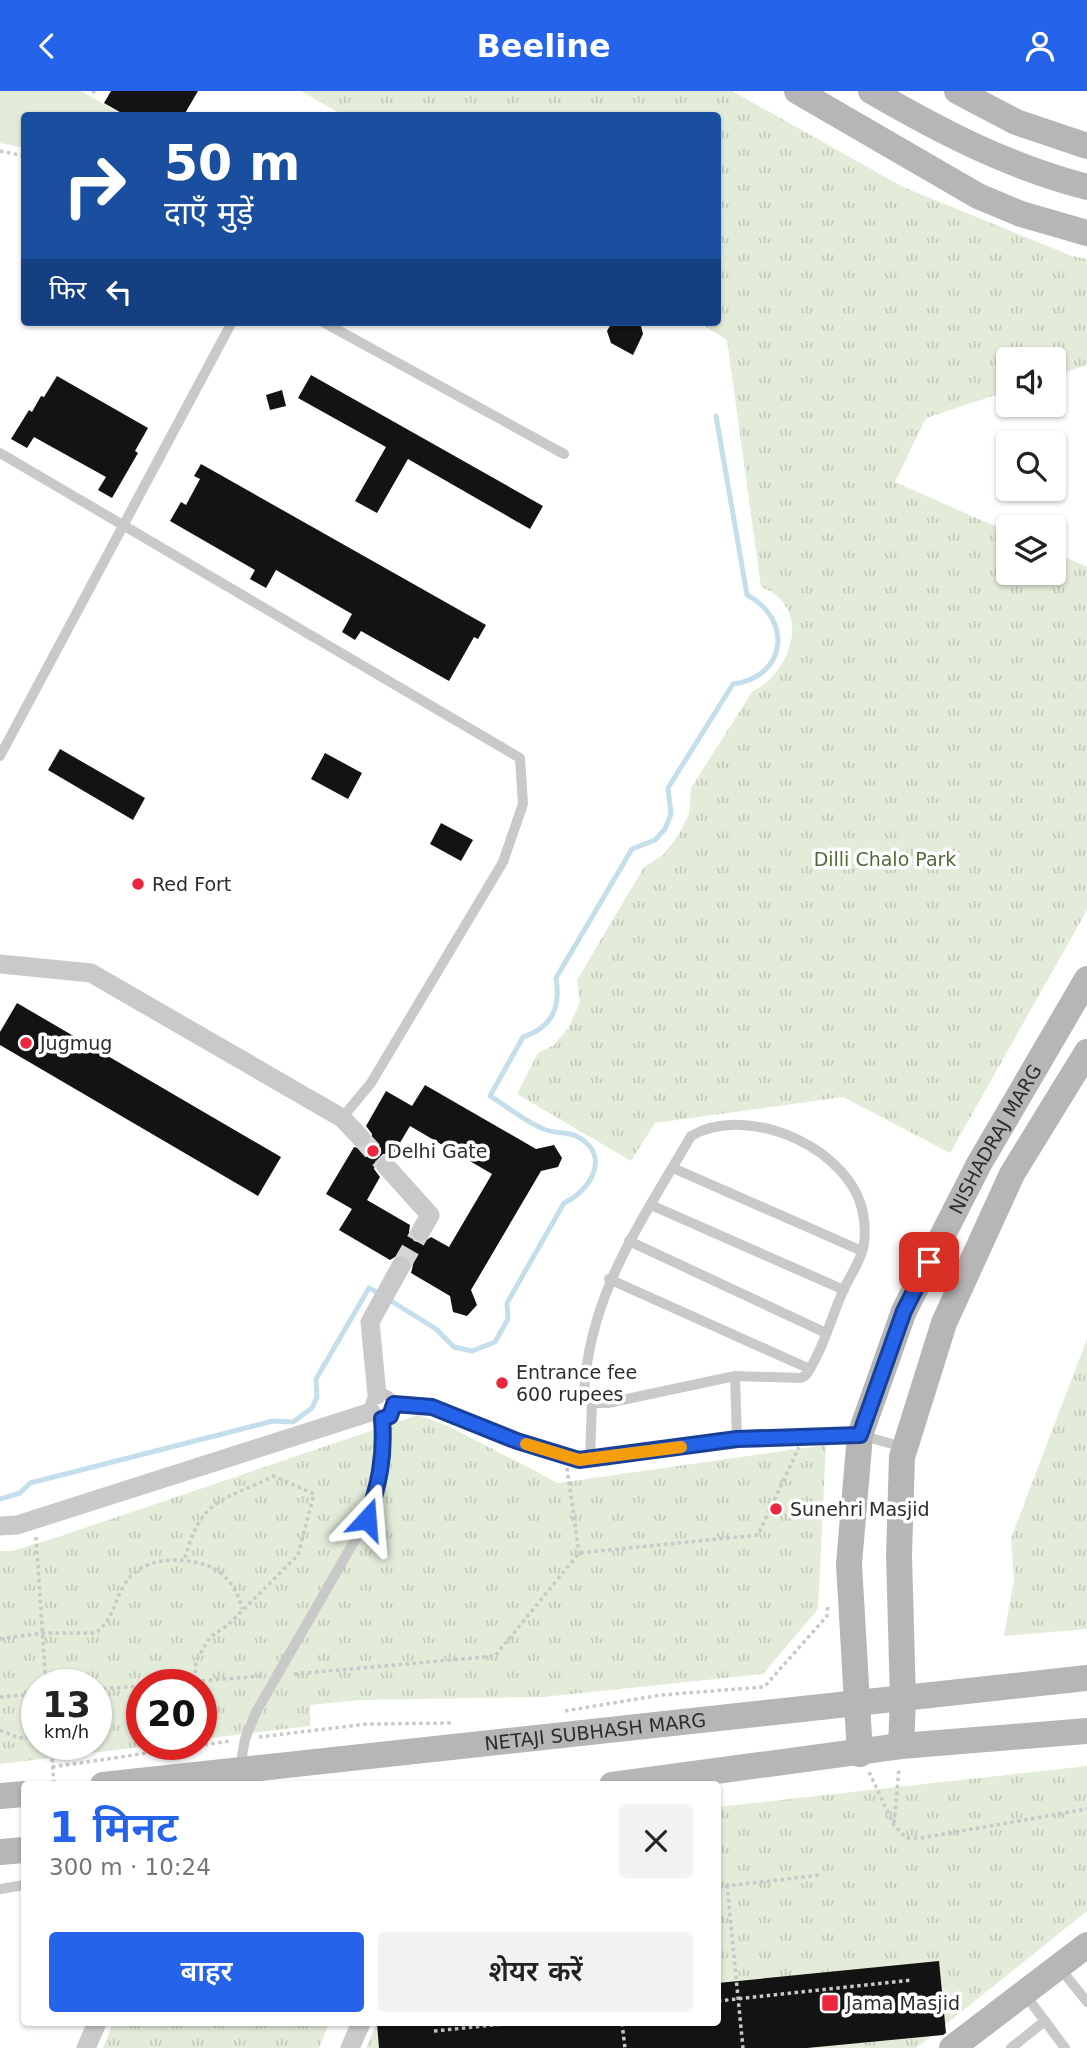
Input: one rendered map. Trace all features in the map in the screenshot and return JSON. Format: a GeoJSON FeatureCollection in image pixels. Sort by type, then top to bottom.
{"type":"FeatureCollection","features":[{"type":"Feature","properties":{"kind":"main road"},"geometry":{"type":"LineString","coordinates":[[797,91],[978,196],[1021,214],[1087,233]]}},
{"type":"Feature","properties":{"kind":"main road"},"geometry":{"type":"LineString","coordinates":[[871,91],[958,141],[1055,179],[1087,187]]}},
{"type":"Feature","properties":{"kind":"main road"},"geometry":{"type":"LineString","coordinates":[[957,91],[1016,122],[1087,146]]}},
{"type":"Feature","properties":{"kind":"main road","name":"NISHADRAJ MARG"},"geometry":{"type":"LineString","coordinates":[[860,1754],[855,1705],[849,1564],[860,1435],[904,1311],[979,1164],[1087,979]]}},
{"type":"Feature","properties":{"kind":"main road","name":"NISHADRAJ MARG"},"geometry":{"type":"LineString","coordinates":[[901,1746],[904,1700],[899,1555],[905,1448],[944,1323],[1012,1174],[1087,1052]]}},
{"type":"Feature","properties":{"kind":"main road","name":"NETAJI SUBHASH MARG"},"geometry":{"type":"LineString","coordinates":[[180,1781],[237,1778],[1087,1678]]}},
{"type":"Feature","properties":{"kind":"main road"},"geometry":{"type":"LineString","coordinates":[[644,1781],[860,1754],[901,1746],[1087,1731]]}},
{"type":"Feature","properties":{"kind":"main road"},"geometry":{"type":"LineString","coordinates":[[0,1796],[21,1794]]}},
{"type":"Feature","properties":{"kind":"main road"},"geometry":{"type":"LineString","coordinates":[[0,1852],[21,1850]]}},
{"type":"Feature","properties":{"kind":"main road"},"geometry":{"type":"LineString","coordinates":[[952,2048],[1087,1945]]}},
{"type":"Feature","properties":{"kind":"street"},"geometry":{"type":"LineString","coordinates":[[0,964],[91,973],[342,1118],[359,1137]]}},
{"type":"Feature","properties":{"kind":"street"},"geometry":{"type":"LineString","coordinates":[[386,1165],[430,1215],[421,1231]]}},
{"type":"Feature","properties":{"kind":"street"},"geometry":{"type":"LineString","coordinates":[[0,1527],[35,1520],[381,1407],[370,1322],[397,1273]]}},
{"type":"Feature","properties":{"kind":"street"},"geometry":{"type":"LineString","coordinates":[[86,2048],[96,2026]]}},
{"type":"Feature","properties":{"kind":"street"},"geometry":{"type":"LineString","coordinates":[[350,2048],[360,2026]]}},
{"type":"Feature","properties":{"kind":"lane"},"geometry":{"type":"LineString","coordinates":[[0,756],[122,523],[230,326]]}},
{"type":"Feature","properties":{"kind":"lane"},"geometry":{"type":"LineString","coordinates":[[330,326],[564,454]]}},
{"type":"Feature","properties":{"kind":"lane"},"geometry":{"type":"LineString","coordinates":[[0,453],[520,758],[523,804],[503,862],[371,1083],[342,1118]]}},
{"type":"Feature","properties":{"kind":"lane"},"geometry":{"type":"LineString","coordinates":[[590,1459],[592,1403],[584,1394],[587,1362],[609,1279],[691,1136],[708,1126],[757,1127],[790,1137],[829,1159],[850,1178],[861,1202],[865,1222],[863,1251],[810,1369],[801,1378],[735,1376],[608,1403],[592,1403]]}},
{"type":"Feature","properties":{"kind":"lane"},"geometry":{"type":"LineString","coordinates":[[673,1168],[863,1251]]}},
{"type":"Feature","properties":{"kind":"lane"},"geometry":{"type":"LineString","coordinates":[[651,1205],[844,1290]]}},
{"type":"Feature","properties":{"kind":"lane"},"geometry":{"type":"LineString","coordinates":[[629,1241],[826,1333]]}},
{"type":"Feature","properties":{"kind":"lane"},"geometry":{"type":"LineString","coordinates":[[609,1279],[810,1369]]}},
{"type":"Feature","properties":{"kind":"lane"},"geometry":{"type":"LineString","coordinates":[[735,1376],[737,1439]]}},
{"type":"Feature","properties":{"kind":"lane"},"geometry":{"type":"LineString","coordinates":[[237,1778],[245,1739],[256,1712],[280,1675],[367,1519],[380,1481],[384,1450],[381,1407],[432,1407],[566,1457],[590,1459],[737,1439],[804,1436],[860,1435],[905,1448]]}},
{"type":"Feature","properties":{"kind":"lane"},"geometry":{"type":"LineString","coordinates":[[0,1889],[21,1886]]}},
{"type":"Feature","properties":{"kind":"lane"},"geometry":{"type":"LineString","coordinates":[[1059,1967],[1087,2002]]}},
{"type":"Feature","properties":{"kind":"lane"},"geometry":{"type":"LineString","coordinates":[[1024,1993],[1065,2048]]}},
{"type":"Feature","properties":{"kind":"lane"},"geometry":{"type":"LineString","coordinates":[[1011,2048],[1045,2021]]}},
{"type":"Feature","properties":{"kind":"path"},"geometry":{"type":"LineString","coordinates":[[0,151],[21,155]]}},
{"type":"Feature","properties":{"kind":"path"},"geometry":{"type":"LineString","coordinates":[[217,1679],[495,1656],[579,1553],[758,1535],[804,1436]]}},
{"type":"Feature","properties":{"kind":"path"},"geometry":{"type":"LineString","coordinates":[[566,1457],[579,1553]]}},
{"type":"Feature","properties":{"kind":"path"},"geometry":{"type":"LineString","coordinates":[[185,1559],[192,1533],[212,1504],[274,1476],[314,1494],[298,1555],[228,1625],[210,1637],[196,1661],[196,1669]]}},
{"type":"Feature","properties":{"kind":"path"},"geometry":{"type":"LineString","coordinates":[[35,1520],[45,1669]]}},
{"type":"Feature","properties":{"kind":"path"},"geometry":{"type":"LineString","coordinates":[[0,1639],[42,1633],[96,1633],[111,1620],[124,1585],[150,1563],[185,1559],[215,1568],[239,1592],[242,1610]]}},
{"type":"Feature","properties":{"kind":"path"},"geometry":{"type":"LineString","coordinates":[[565,1711],[661,1695],[764,1687],[827,1616],[828,1602]]}},
{"type":"Feature","properties":{"kind":"path"},"geometry":{"type":"LineString","coordinates":[[0,1697],[21,1695]]}},
{"type":"Feature","properties":{"kind":"path"},"geometry":{"type":"LineString","coordinates":[[52,1767],[367,1724],[457,1723]]}},
{"type":"Feature","properties":{"kind":"path"},"geometry":{"type":"LineString","coordinates":[[0,1730],[21,1738]]}},
{"type":"Feature","properties":{"kind":"path"},"geometry":{"type":"LineString","coordinates":[[894,1825],[901,1746]]}},
{"type":"Feature","properties":{"kind":"path"},"geometry":{"type":"LineString","coordinates":[[860,1754],[894,1825],[906,1838],[921,1838],[1087,1809]]}},
{"type":"Feature","properties":{"kind":"path"},"geometry":{"type":"LineString","coordinates":[[52,1760],[54,1781]]}},
{"type":"Feature","properties":{"kind":"path"},"geometry":{"type":"LineString","coordinates":[[721,1886],[820,1875]]}},
{"type":"Feature","properties":{"kind":"path"},"geometry":{"type":"LineString","coordinates":[[727,1885],[743,2048]]}},
{"type":"Feature","properties":{"kind":"path"},"geometry":{"type":"LineString","coordinates":[[721,2001],[912,1980]]}},
{"type":"Feature","properties":{"kind":"path"},"geometry":{"type":"LineString","coordinates":[[434,2031],[483,2026]]}},
{"type":"Feature","properties":{"kind":"path"},"geometry":{"type":"LineString","coordinates":[[622,2026],[625,2048]]}},
{"type":"Feature","properties":{"kind":"green space"},"geometry":{"type":"Polygon","coordinates":[[[0,91],[81,91],[118,112],[21,112],[21,147],[0,143],[0,91]]]}},
{"type":"Feature","properties":{"kind":"green space","name":"Dilli Chalo Park"},"geometry":{"type":"Polygon","coordinates":[[[301,91],[732,91],[903,187],[1072,256],[1087,259],[1087,365],[1066,372],[1066,347],[996,347],[996,395],[926,418],[895,482],[996,527],[996,585],[1066,585],[1066,557],[1087,567],[1087,910],[950,1153],[843,1097],[655,1123],[631,1161],[517,1094],[538,1053],[554,1045],[569,1027],[580,1002],[577,980],[644,867],[663,855],[678,836],[689,814],[691,788],[752,692],[766,683],[778,670],[791,639],[792,624],[788,609],[777,596],[761,587],[727,340],[704,326],[721,326],[721,112],[338,112],[301,91]]]}},
{"type":"Feature","properties":{"kind":"green space"},"geometry":{"type":"Polygon","coordinates":[[[1087,1339],[1087,1629],[1004,1636],[1014,1579],[1011,1538],[1087,1339]]]}},
{"type":"Feature","properties":{"kind":"green space"},"geometry":{"type":"Polygon","coordinates":[[[418,1415],[448,1426],[558,1483],[826,1445],[818,1609],[763,1674],[544,1697],[359,1700],[310,1705],[310,1726],[217,1737],[217,1669],[126,1669],[126,1749],[112,1750],[112,1669],[21,1669],[21,1760],[33,1760],[0,1764],[0,1551],[12,1551],[418,1415]]]}},
{"type":"Feature","properties":{"kind":"green space"},"geometry":{"type":"Polygon","coordinates":[[[1087,1766],[1087,1911],[916,2048],[366,2048],[376,2026],[721,2026],[721,1807],[1087,1766]]]}},
{"type":"Feature","properties":{"kind":"green space"},"geometry":{"type":"Polygon","coordinates":[[[112,2026],[328,2026],[319,2048],[103,2048],[112,2026]]]}},
{"type":"Feature","properties":{"kind":"building"},"geometry":{"type":"Polygon","coordinates":[[[111,91],[198,91],[186,112],[120,112],[104,103],[111,91]]]}},
{"type":"Feature","properties":{"kind":"building"},"geometry":{"type":"Polygon","coordinates":[[[610,326],[641,326],[643,334],[633,355],[611,343],[607,331],[610,326]]]}},
{"type":"Feature","properties":{"kind":"building"},"geometry":{"type":"Polygon","coordinates":[[[311,375],[543,506],[530,529],[408,459],[377,513],[355,501],[386,447],[298,398],[311,375]]]}},
{"type":"Feature","properties":{"kind":"building"},"geometry":{"type":"Polygon","coordinates":[[[57,376],[148,428],[135,451],[138,453],[112,498],[98,490],[106,477],[34,437],[27,448],[11,439],[29,410],[32,412],[57,376]]]}},
{"type":"Feature","properties":{"kind":"building"},"geometry":{"type":"Polygon","coordinates":[[[282,390],[286,406],[270,410],[266,395],[282,390]]]}},
{"type":"Feature","properties":{"kind":"building"},"geometry":{"type":"Polygon","coordinates":[[[201,464],[486,625],[478,639],[474,637],[449,681],[361,631],[355,640],[342,632],[352,614],[276,570],[266,588],[250,579],[255,570],[170,521],[181,502],[186,505],[200,479],[194,476],[201,464]]]}},
{"type":"Feature","properties":{"kind":"building"},"geometry":{"type":"Polygon","coordinates":[[[60,749],[145,798],[133,820],[48,770],[60,749]]]}},
{"type":"Feature","properties":{"kind":"building"},"geometry":{"type":"Polygon","coordinates":[[[325,753],[362,773],[348,799],[311,779],[325,753]]]}},
{"type":"Feature","properties":{"kind":"building"},"geometry":{"type":"Polygon","coordinates":[[[441,823],[473,840],[461,861],[430,844],[441,823]]]}},
{"type":"Feature","properties":{"kind":"building"},"geometry":{"type":"Polygon","coordinates":[[[17,1003],[281,1157],[258,1196],[0,1045],[0,1032],[17,1003]]]}},
{"type":"Feature","properties":{"kind":"building"},"geometry":{"type":"Polygon","coordinates":[[[425,1085],[536,1149],[554,1145],[562,1158],[558,1167],[541,1171],[471,1290],[477,1305],[467,1316],[453,1312],[450,1296],[411,1273],[413,1265],[407,1256],[400,1254],[390,1260],[339,1230],[352,1209],[326,1194],[354,1147],[363,1149],[371,1141],[372,1134],[366,1126],[386,1091],[412,1106],[425,1085]],[[410,1126],[392,1156],[383,1154],[375,1162],[374,1169],[380,1177],[367,1200],[410,1225],[409,1232],[414,1241],[422,1243],[431,1237],[449,1247],[492,1174],[410,1126]]]}},
{"type":"Feature","properties":{"kind":"building","name":"Jama Masjid"},"geometry":{"type":"Polygon","coordinates":[[[939,1961],[946,2033],[807,2048],[379,2048],[377,2026],[721,2026],[721,1983],[939,1961]]]}},
{"type":"Feature","properties":{"kind":"waterway"},"geometry":{"type":"LineString","coordinates":[[388,1299],[436,1329],[454,1347],[472,1351],[495,1342],[508,1319],[507,1303],[564,1203],[582,1190],[594,1173],[594,1154],[578,1137],[539,1127],[490,1096],[523,1037],[548,1022],[557,998],[556,978],[632,849],[655,840],[665,829],[671,814],[668,788],[733,684],[751,679],[764,671],[778,646],[772,618],[762,605],[747,595],[716,416]]}},
{"type":"Feature","properties":{"kind":"waterway"},"geometry":{"type":"LineString","coordinates":[[0,1499],[20,1493],[30,1483],[273,1421],[293,1422],[312,1408],[317,1397],[316,1379],[369,1288],[380,1294]]}},
{"type":"Feature","properties":{"kind":"tunnel"},"geometry":{"type":"LineString","coordinates":[[360,1137],[386,1166]]}},
{"type":"Feature","properties":{"kind":"tunnel"},"geometry":{"type":"LineString","coordinates":[[401,1266],[421,1231]]}},
{"type":"Feature","properties":{"kind":"slow traffic"},"geometry":{"type":"LineString","coordinates":[[526,1444],[579,1460],[681,1447]]}},
{"type":"Feature","properties":{"kind":"place","name":"Red Fort"},"geometry":{"type":"Point","coordinates":[138,884]}},
{"type":"Feature","properties":{"kind":"place","name":"Jugmug"},"geometry":{"type":"Point","coordinates":[26,1043]}},
{"type":"Feature","properties":{"kind":"place","name":"Delhi Gate"},"geometry":{"type":"Point","coordinates":[373,1151]}},
{"type":"Feature","properties":{"kind":"place","name":"Entrance fee 600 rupees"},"geometry":{"type":"Point","coordinates":[502,1383]}},
{"type":"Feature","properties":{"kind":"place","name":"Sunehri Masjid"},"geometry":{"type":"Point","coordinates":[776,1509]}},
{"type":"Feature","properties":{"kind":"place","name":"Jama Masjid"},"geometry":{"type":"Point","coordinates":[830,2003]}},
{"type":"Feature","properties":{"kind":"route"},"geometry":{"type":"LineString","coordinates":[[367,1519],[380,1481],[384,1450],[382,1419],[390,1416],[394,1404],[432,1407],[517,1441],[579,1460],[737,1439],[822,1434],[860,1435],[904,1311],[929,1262]]}}]}
